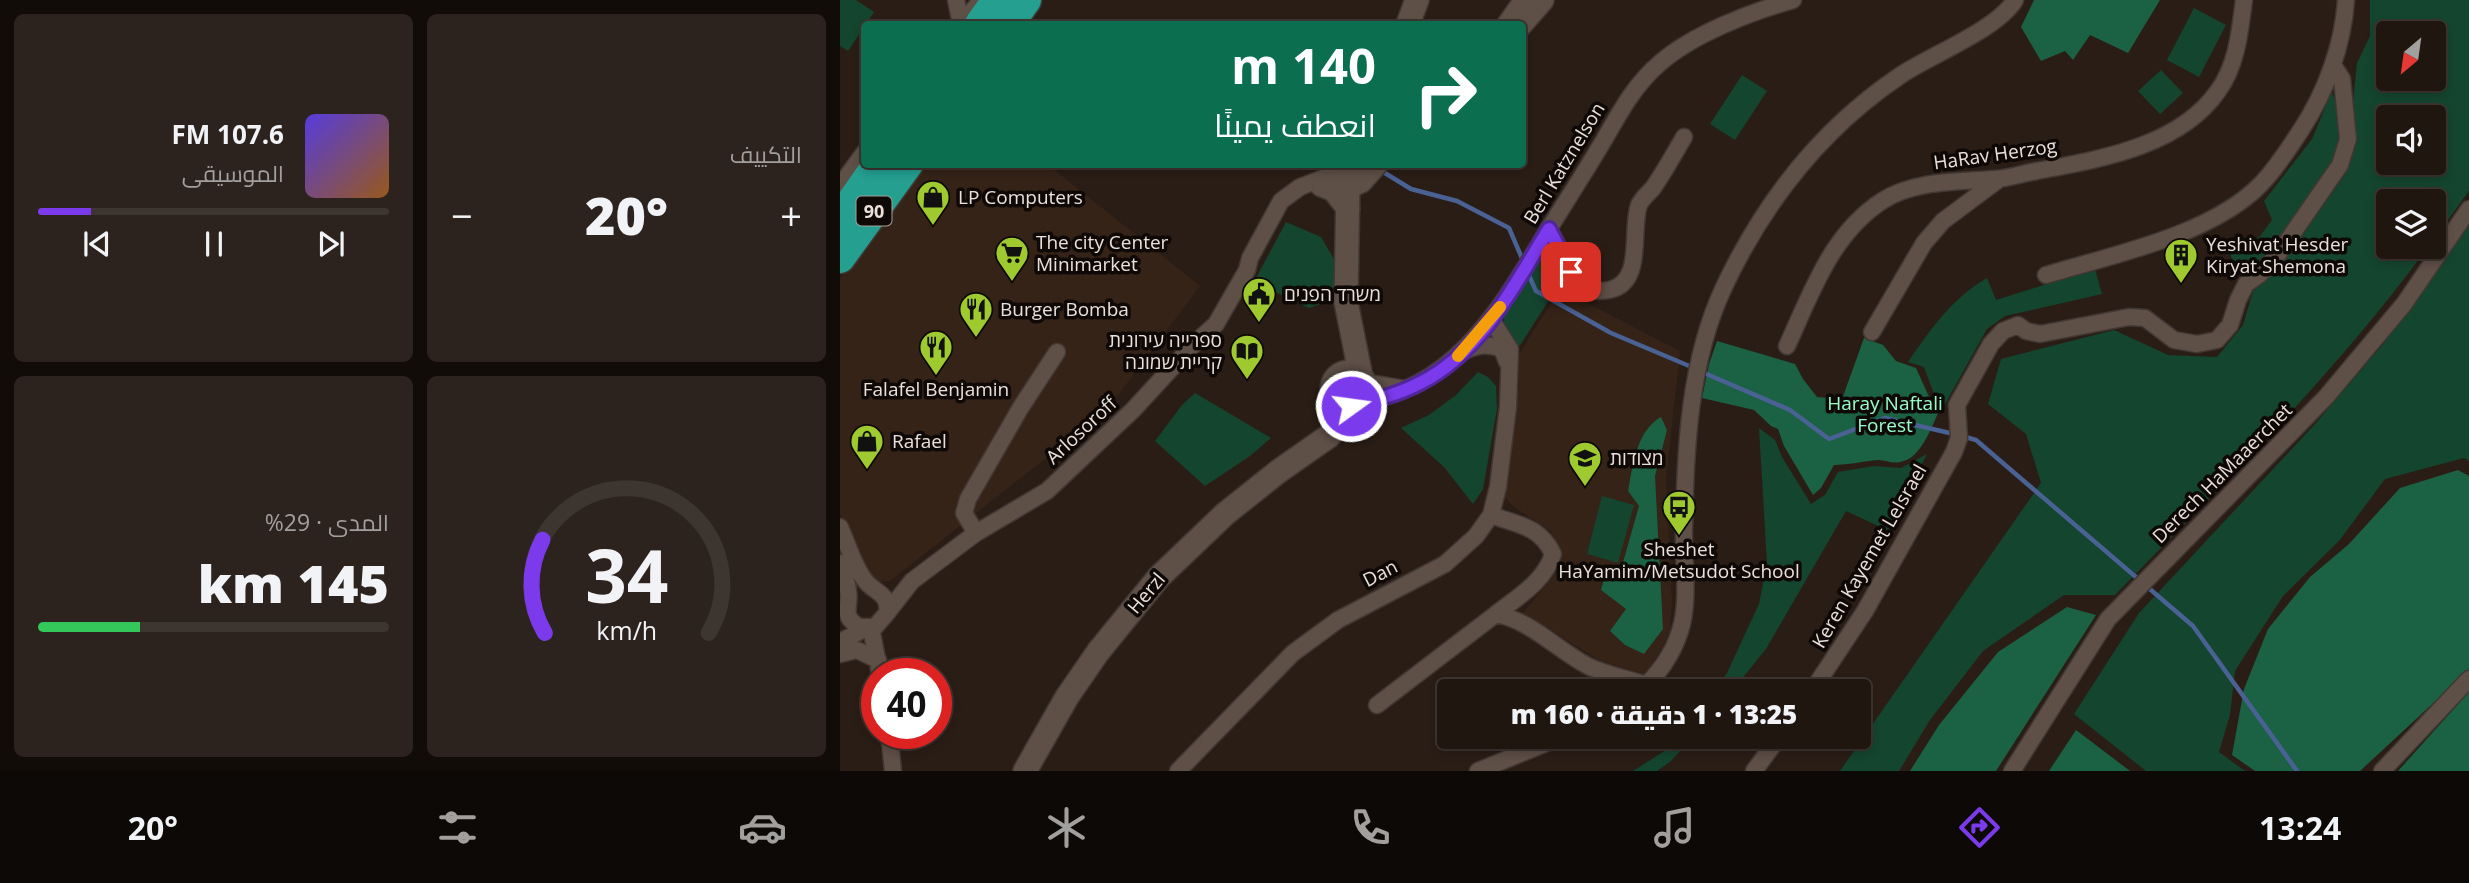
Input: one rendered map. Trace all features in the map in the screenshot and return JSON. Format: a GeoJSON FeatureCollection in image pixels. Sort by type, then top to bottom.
{"type":"FeatureCollection","features":[{"type":"Feature","properties":{"kind":"highway"},"geometry":{"type":"LineString","coordinates":[[982,21],[998,0]]}},
{"type":"Feature","properties":{"kind":"highway"},"geometry":{"type":"LineString","coordinates":[[1011,21],[1026,0]]}},
{"type":"Feature","properties":{"kind":"highway","name":"90"},"geometry":{"type":"LineString","coordinates":[[840,218],[875,168]]}},
{"type":"Feature","properties":{"kind":"highway","name":"90"},"geometry":{"type":"LineString","coordinates":[[840,258],[905,168]]}},
{"type":"Feature","properties":{"kind":"street"},"geometry":{"type":"LineString","coordinates":[[956,0],[960,21]]}},
{"type":"Feature","properties":{"kind":"street"},"geometry":{"type":"LineString","coordinates":[[964,21],[982,0]]}},
{"type":"Feature","properties":{"kind":"street"},"geometry":{"type":"LineString","coordinates":[[1409,21],[1418,0]]}},
{"type":"Feature","properties":{"kind":"street"},"geometry":{"type":"LineString","coordinates":[[1507,21],[1522,0]]}},
{"type":"Feature","properties":{"kind":"street"},"geometry":{"type":"LineString","coordinates":[[1524,21],[1542,0]]}},
{"type":"Feature","properties":{"kind":"street","name":"Berl Katznelson"},"geometry":{"type":"LineString","coordinates":[[1361,392],[1382,399],[1421,383],[1445,368],[1464,351],[1511,291],[1622,106],[1660,63],[1720,27],[1759,10],[1793,0]]}},
{"type":"Feature","properties":{"kind":"street"},"geometry":{"type":"LineString","coordinates":[[1649,679],[1672,651],[1684,617],[1684,489],[1694,389],[1700,358],[1723,290],[1749,238],[1789,177],[1843,120],[1900,76],[1990,24],[2006,12],[2015,0]]}},
{"type":"Feature","properties":{"kind":"street","name":"HaRav Herzog"},"geometry":{"type":"LineString","coordinates":[[1787,346],[1826,262],[1855,223],[1883,200],[1912,188],[2000,179],[2125,152],[2170,132],[2200,111],[2218,91],[2233,62],[2245,0]]}},
{"type":"Feature","properties":{"kind":"street"},"geometry":{"type":"LineString","coordinates":[[2046,275],[2171,237],[2234,207],[2260,185],[2286,153],[2315,109],[2333,65],[2346,0]]}},
{"type":"Feature","properties":{"kind":"street","name":"Keren Kayemet LeIsrael"},"geometry":{"type":"LineString","coordinates":[[1820,679],[1865,611],[1954,452],[1959,438],[1957,405],[1991,344],[2003,331],[2018,325],[2026,331],[2040,334],[2129,317],[2145,318],[2174,340],[2197,344],[2217,340],[2230,326],[2246,284],[2259,275],[2279,253],[2340,165],[2346,151],[2348,139],[2342,79],[2333,65]]}},
{"type":"Feature","properties":{"kind":"street"},"geometry":{"type":"LineString","coordinates":[[1549,229],[1578,285],[1587,290],[1615,289],[1627,280],[1633,262],[1640,203],[1652,189],[1684,137]]}},
{"type":"Feature","properties":{"kind":"street"},"geometry":{"type":"LineString","coordinates":[[840,186],[861,157]]}},
{"type":"Feature","properties":{"kind":"street"},"geometry":{"type":"LineString","coordinates":[[1286,197],[1367,168]]}},
{"type":"Feature","properties":{"kind":"street","name":"Arlosoroff"},"geometry":{"type":"LineString","coordinates":[[840,642],[876,623],[912,581],[976,533],[1047,491],[1133,410],[1216,324],[1247,270],[1250,258],[1276,207],[1300,187],[1349,176]]}},
{"type":"Feature","properties":{"kind":"street","name":"Herzl"},"geometry":{"type":"LineString","coordinates":[[1025,771],[1067,697],[1098,652],[1159,577],[1225,514],[1329,436],[1361,392],[1346,302],[1349,176]]}},
{"type":"Feature","properties":{"kind":"street","name":"Herzl"},"geometry":{"type":"LineString","coordinates":[[1347,246],[1349,176]]}},
{"type":"Feature","properties":{"kind":"street"},"geometry":{"type":"LineString","coordinates":[[1872,332],[1924,243],[1943,221],[2000,179]]}},
{"type":"Feature","properties":{"kind":"street"},"geometry":{"type":"LineString","coordinates":[[1322,185],[1334,190],[1348,208]]}},
{"type":"Feature","properties":{"kind":"street","name":"Derech HaMaaerchet"},"geometry":{"type":"LineString","coordinates":[[2012,771],[2108,619],[2326,397],[2404,304],[2469,209]]}},
{"type":"Feature","properties":{"kind":"street"},"geometry":{"type":"LineString","coordinates":[[1377,705],[1496,614],[1541,578],[1549,568],[1553,554],[1548,542],[1535,530],[1492,516],[1506,420],[1510,349],[1491,318]]}},
{"type":"Feature","properties":{"kind":"street","name":"Herzl"},"geometry":{"type":"LineString","coordinates":[[1307,451],[1323,419],[1345,359],[1351,329]]}},
{"type":"Feature","properties":{"kind":"street"},"geometry":{"type":"LineString","coordinates":[[1464,351],[1490,344],[1502,349],[1509,367]]}},
{"type":"Feature","properties":{"kind":"street"},"geometry":{"type":"LineString","coordinates":[[976,533],[964,513],[968,499],[1021,407],[1057,352]]}},
{"type":"Feature","properties":{"kind":"street"},"geometry":{"type":"LineString","coordinates":[[1351,373],[1361,392],[1351,406],[1341,404],[1335,385],[1351,373]]}},
{"type":"Feature","properties":{"kind":"street","name":"Dan"},"geometry":{"type":"LineString","coordinates":[[1178,771],[1300,647],[1338,620],[1445,564],[1476,536],[1492,516]]}},
{"type":"Feature","properties":{"kind":"street"},"geometry":{"type":"LineString","coordinates":[[840,527],[863,579],[887,601],[876,623],[878,658]]}},
{"type":"Feature","properties":{"kind":"street"},"geometry":{"type":"LineString","coordinates":[[840,563],[854,624],[876,623]]}},
{"type":"Feature","properties":{"kind":"street","name":"Arlosoroff"},"geometry":{"type":"LineString","coordinates":[[875,589],[912,581]]}},
{"type":"Feature","properties":{"kind":"street"},"geometry":{"type":"LineString","coordinates":[[840,629],[848,604],[859,588],[875,589]]}},
{"type":"Feature","properties":{"kind":"street"},"geometry":{"type":"LineString","coordinates":[[1496,614],[1512,618],[1591,668],[1619,679]]}},
{"type":"Feature","properties":{"kind":"street"},"geometry":{"type":"LineString","coordinates":[[840,654],[857,650],[867,658]]}},
{"type":"Feature","properties":{"kind":"street"},"geometry":{"type":"LineString","coordinates":[[2382,771],[2469,680]]}},
{"type":"Feature","properties":{"kind":"street"},"geometry":{"type":"LineString","coordinates":[[891,749],[893,771]]}},
{"type":"Feature","properties":{"kind":"street"},"geometry":{"type":"LineString","coordinates":[[1478,771],[1532,749]]}},
{"type":"Feature","properties":{"kind":"street"},"geometry":{"type":"LineString","coordinates":[[1754,771],[1770,749]]}},
{"type":"Feature","properties":{"kind":"shaded area"},"geometry":{"type":"Polygon","coordinates":[[[924,168],[1052,168],[1200,286],[1107,410],[890,581],[871,582],[840,514],[840,279],[924,168]]]}},
{"type":"Feature","properties":{"kind":"shaded area","name":"מצודות"},"geometry":{"type":"Polygon","coordinates":[[[1560,289],[1680,351],[1666,480],[1672,601],[1670,631],[1645,675],[1597,659],[1523,613],[1558,571],[1560,554],[1552,532],[1513,506],[1503,495],[1519,385],[1518,356],[1560,289]]]}},
{"type":"Feature","properties":{"kind":"green space"},"geometry":{"type":"Polygon","coordinates":[[[840,0],[856,0],[874,12],[868,21],[861,21],[861,32],[848,51],[840,46],[840,0]]]}},
{"type":"Feature","properties":{"kind":"green space"},"geometry":{"type":"Polygon","coordinates":[[[2034,0],[2160,0],[2128,53],[2090,35],[2073,60],[2065,51],[2041,61],[2021,27],[2034,0]]]}},
{"type":"Feature","properties":{"kind":"green space"},"geometry":{"type":"Polygon","coordinates":[[[2370,0],[2469,0],[2469,191],[2446,223],[2446,189],[2376,189],[2376,259],[2419,259],[2356,339],[2238,469],[2115,595],[2064,595],[1983,651],[1930,720],[1899,771],[1840,771],[1855,749],[1871,749],[1871,727],[2041,483],[2026,434],[1988,404],[2001,359],[2114,330],[2168,355],[2217,357],[2243,325],[2253,291],[2281,266],[2346,173],[2357,63],[2370,36],[2370,0]]]}},
{"type":"Feature","properties":{"kind":"green space"},"geometry":{"type":"Polygon","coordinates":[[[2194,8],[2226,25],[2199,77],[2167,60],[2194,8]]]}},
{"type":"Feature","properties":{"kind":"green space"},"geometry":{"type":"Polygon","coordinates":[[[2161,70],[2183,93],[2160,114],[2138,91],[2161,70]]]}},
{"type":"Feature","properties":{"kind":"green space"},"geometry":{"type":"Polygon","coordinates":[[[1742,75],[1767,91],[1735,140],[1710,124],[1742,75]]]}},
{"type":"Feature","properties":{"kind":"green space"},"geometry":{"type":"Polygon","coordinates":[[[2332,91],[2341,120],[2342,148],[2273,256],[2254,269],[2240,271],[2230,255],[2260,236],[2272,220],[2264,201],[2312,139],[2332,91]]]}},
{"type":"Feature","properties":{"kind":"green space"},"geometry":{"type":"Polygon","coordinates":[[[1286,222],[1321,237],[1337,264],[1333,290],[1326,302],[1309,308],[1254,282],[1286,222]]]}},
{"type":"Feature","properties":{"kind":"green space"},"geometry":{"type":"Polygon","coordinates":[[[2469,223],[2469,461],[2464,458],[2385,479],[2339,541],[2283,596],[2235,671],[2230,715],[2219,752],[2245,771],[2146,771],[2074,714],[2139,613],[2315,424],[2384,343],[2469,223]]]}},
{"type":"Feature","properties":{"kind":"green space"},"geometry":{"type":"Polygon","coordinates":[[[1547,245],[1562,280],[1515,353],[1503,331],[1504,316],[1547,245]]]}},
{"type":"Feature","properties":{"kind":"green space"},"geometry":{"type":"Polygon","coordinates":[[[2095,269],[2102,294],[2005,316],[1987,329],[1944,406],[1935,397],[1924,367],[1908,362],[1952,305],[1987,278],[1996,300],[2095,269]]]}},
{"type":"Feature","properties":{"kind":"green space","name":"Haray Naftali Forest"},"geometry":{"type":"Polygon","coordinates":[[[1864,338],[1883,345],[1896,361],[1916,368],[1930,399],[1939,411],[1924,442],[1907,460],[1834,465],[1821,488],[1813,495],[1784,446],[1778,429],[1754,410],[1702,398],[1717,341],[1795,364],[1817,397],[1842,399],[1864,338]]]}},
{"type":"Feature","properties":{"kind":"green space"},"geometry":{"type":"Polygon","coordinates":[[[1478,372],[1488,377],[1496,386],[1497,409],[1483,489],[1473,504],[1444,467],[1401,428],[1429,415],[1456,395],[1478,372]]]}},
{"type":"Feature","properties":{"kind":"green space"},"geometry":{"type":"Polygon","coordinates":[[[1195,393],[1271,438],[1250,456],[1205,486],[1155,441],[1182,405],[1195,393]]]}},
{"type":"Feature","properties":{"kind":"green space"},"geometry":{"type":"Polygon","coordinates":[[[1661,417],[1667,430],[1655,476],[1663,629],[1644,654],[1625,645],[1610,631],[1626,609],[1601,590],[1607,569],[1620,573],[1639,506],[1628,491],[1634,460],[1646,431],[1661,417]]]}},
{"type":"Feature","properties":{"kind":"green space"},"geometry":{"type":"Polygon","coordinates":[[[1759,428],[1775,440],[1782,457],[1811,504],[1825,495],[1838,472],[1874,466],[1901,468],[1927,454],[1889,531],[1846,511],[1766,649],[1742,679],[1723,679],[1759,604],[1767,563],[1759,428]]]}},
{"type":"Feature","properties":{"kind":"green space"},"geometry":{"type":"Polygon","coordinates":[[[2458,470],[2469,476],[2469,670],[2360,771],[2255,771],[2232,755],[2244,689],[2268,629],[2310,577],[2349,544],[2400,488],[2458,470]]]}},
{"type":"Feature","properties":{"kind":"green space"},"geometry":{"type":"Polygon","coordinates":[[[1602,496],[1634,505],[1618,563],[1587,554],[1602,496]]]}},
{"type":"Feature","properties":{"kind":"green space"},"geometry":{"type":"Polygon","coordinates":[[[2067,607],[2096,615],[1996,771],[1910,771],[1939,725],[1998,652],[2067,607]]]}},
{"type":"Feature","properties":{"kind":"green space"},"geometry":{"type":"Polygon","coordinates":[[[2469,692],[2469,771],[2398,771],[2469,692]]]}},
{"type":"Feature","properties":{"kind":"green space"},"geometry":{"type":"Polygon","coordinates":[[[2076,730],[2130,771],[2049,771],[2076,730]]]}},
{"type":"Feature","properties":{"kind":"green space"},"geometry":{"type":"Polygon","coordinates":[[[1682,749],[1657,771],[1633,771],[1666,750],[1682,749]]]}},
{"type":"Feature","properties":{"kind":"waterway"},"geometry":{"type":"LineString","coordinates":[[1380,170],[1411,189],[1457,201],[1509,228],[1524,263]]}},
{"type":"Feature","properties":{"kind":"waterway"},"geometry":{"type":"LineString","coordinates":[[1527,271],[1536,291],[1611,333],[1694,368]]}},
{"type":"Feature","properties":{"kind":"waterway"},"geometry":{"type":"LineString","coordinates":[[1702,372],[1790,410],[1829,439],[1885,418],[1954,434]]}},
{"type":"Feature","properties":{"kind":"waterway"},"geometry":{"type":"LineString","coordinates":[[1962,436],[1976,440],[2193,626],[2297,771]]}},
{"type":"Feature","properties":{"kind":"slow traffic"},"geometry":{"type":"LineString","coordinates":[[1458,356],[1500,307]]}},
{"type":"Feature","properties":{"kind":"place","name":"LP Computers"},"geometry":{"type":"Point","coordinates":[933,227]}},
{"type":"Feature","properties":{"kind":"place","name":"The city Center Minimarket"},"geometry":{"type":"Point","coordinates":[1012,283]}},
{"type":"Feature","properties":{"kind":"place","name":"Yeshivat Hesder Kiryat Shemona"},"geometry":{"type":"Point","coordinates":[2181,285]}},
{"type":"Feature","properties":{"kind":"place","name":"משרד הפנים"},"geometry":{"type":"Point","coordinates":[1259,324]}},
{"type":"Feature","properties":{"kind":"place","name":"Burger Bomba"},"geometry":{"type":"Point","coordinates":[976,339]}},
{"type":"Feature","properties":{"kind":"place","name":"Falafel Benjamin"},"geometry":{"type":"Point","coordinates":[936,377]}},
{"type":"Feature","properties":{"kind":"place","name":"ספרייה עירונית קריית שמונה"},"geometry":{"type":"Point","coordinates":[1247,381]}},
{"type":"Feature","properties":{"kind":"place","name":"Rafael"},"geometry":{"type":"Point","coordinates":[867,471]}},
{"type":"Feature","properties":{"kind":"place","name":"מצודות"},"geometry":{"type":"Point","coordinates":[1585,488]}},
{"type":"Feature","properties":{"kind":"place","name":"Sheshet HaYamim/Metsudot School"},"geometry":{"type":"Point","coordinates":[1679,537]}},
{"type":"Feature","properties":{"kind":"route"},"geometry":{"type":"LineString","coordinates":[[1351,406],[1382,399],[1421,383],[1445,368],[1464,351],[1498,310],[1549,229],[1571,272]]}}]}
